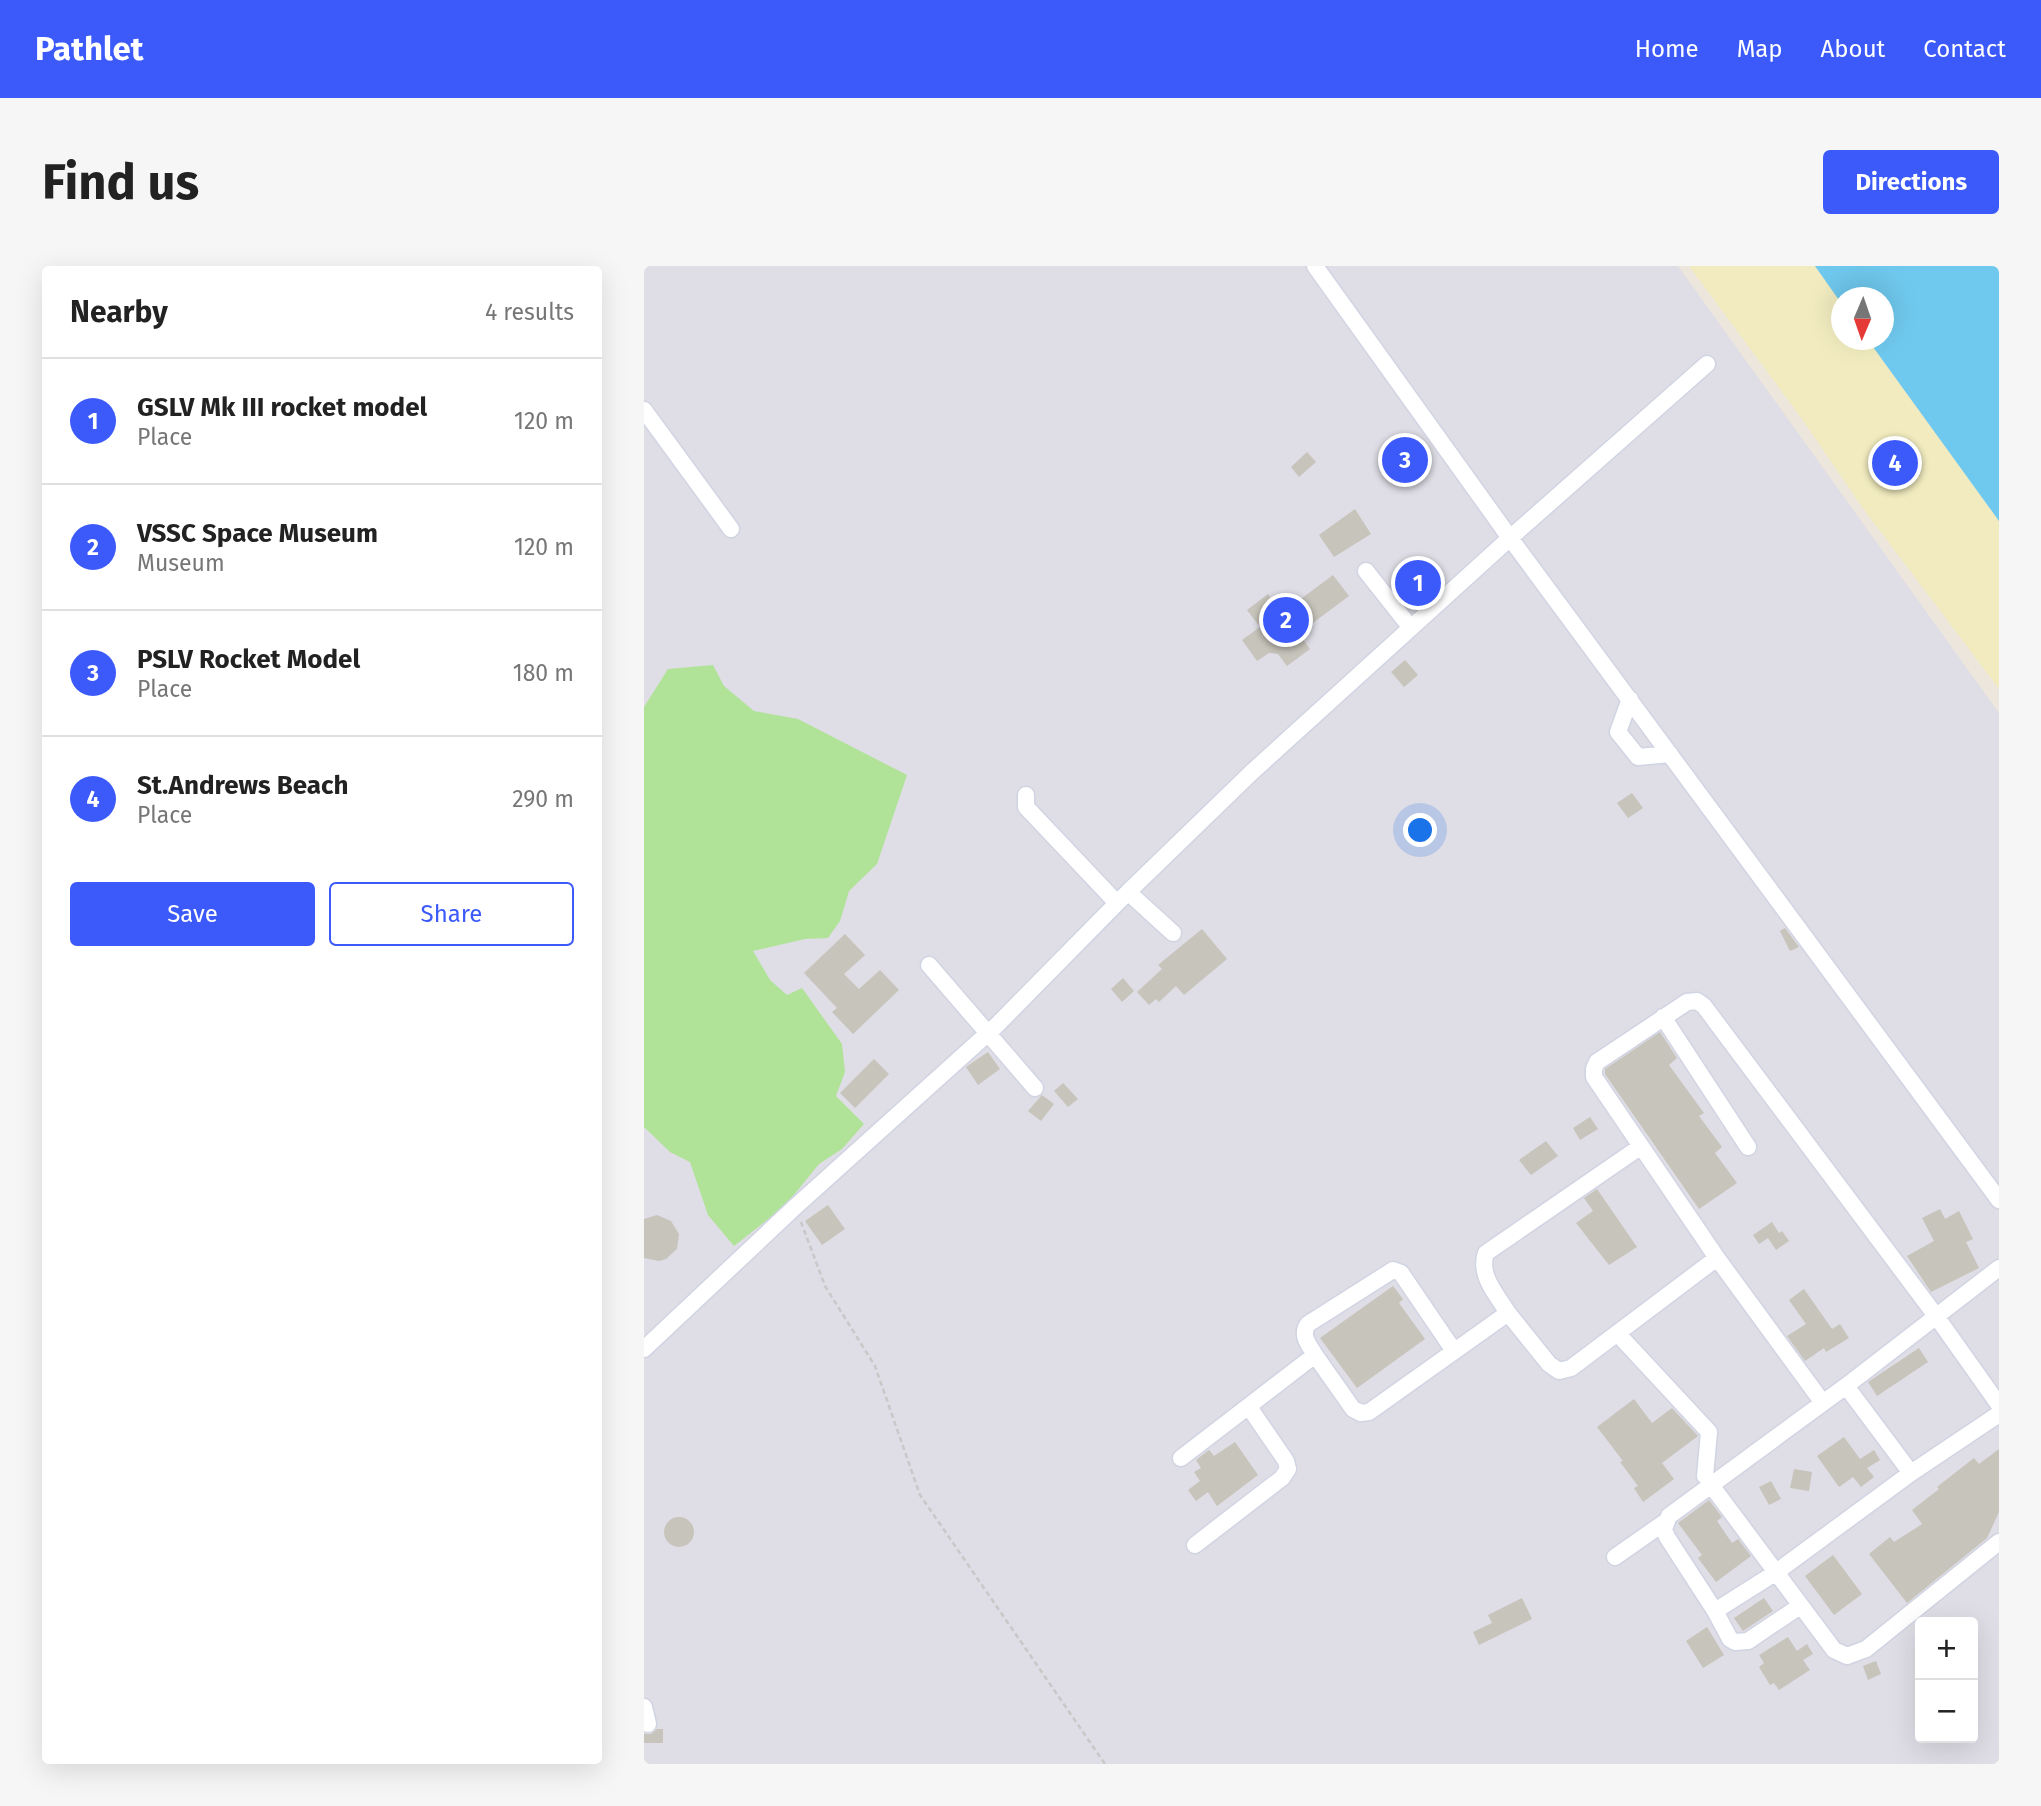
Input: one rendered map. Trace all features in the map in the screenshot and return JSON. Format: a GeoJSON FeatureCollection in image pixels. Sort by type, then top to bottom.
{"type":"FeatureCollection","features":[{"type":"Feature","properties":{"kind":"street"},"geometry":{"type":"LineString","coordinates":[[1315,266],[1510,538],[1999,1200]]}},
{"type":"Feature","properties":{"kind":"street"},"geometry":{"type":"LineString","coordinates":[[644,1349],[795,1207],[987,1034],[1122,897],[1252,772],[1510,538],[1707,365]]}},
{"type":"Feature","properties":{"kind":"street"},"geometry":{"type":"LineString","coordinates":[[644,410],[731,529]]}},
{"type":"Feature","properties":{"kind":"street"},"geometry":{"type":"LineString","coordinates":[[1366,571],[1411,628]]}},
{"type":"Feature","properties":{"kind":"street"},"geometry":{"type":"LineString","coordinates":[[1630,699],[1618,732],[1638,757],[1670,754]]}},
{"type":"Feature","properties":{"kind":"street"},"geometry":{"type":"LineString","coordinates":[[1026,795],[1026,807],[1122,897],[1173,933]]}},
{"type":"Feature","properties":{"kind":"street"},"geometry":{"type":"LineString","coordinates":[[929,965],[1035,1088]]}},
{"type":"Feature","properties":{"kind":"street"},"geometry":{"type":"LineString","coordinates":[[1823,1403],[1717,1258],[1594,1077],[1597,1062],[1686,1002],[1697,1001],[1704,1006],[1936,1316],[1999,1405]]}},
{"type":"Feature","properties":{"kind":"street"},"geometry":{"type":"LineString","coordinates":[[1663,1017],[1748,1147]]}},
{"type":"Feature","properties":{"kind":"street"},"geometry":{"type":"LineString","coordinates":[[1640,1147],[1486,1253],[1483,1268],[1485,1276],[1508,1313],[1549,1364],[1559,1371],[1571,1368],[1717,1258]]}},
{"type":"Feature","properties":{"kind":"street"},"geometry":{"type":"LineString","coordinates":[[1615,1557],[1665,1522],[1708,1480],[1823,1403],[1999,1268]]}},
{"type":"Feature","properties":{"kind":"street"},"geometry":{"type":"LineString","coordinates":[[1454,1351],[1401,1273],[1393,1270],[1305,1328],[1304,1337],[1315,1355],[1353,1409],[1364,1413],[1454,1351],[1508,1313]]}},
{"type":"Feature","properties":{"kind":"street"},"geometry":{"type":"LineString","coordinates":[[1617,1333],[1709,1432],[1708,1480],[1775,1573],[1840,1655],[1853,1655],[1866,1649],[1999,1542]]}},
{"type":"Feature","properties":{"kind":"street"},"geometry":{"type":"LineString","coordinates":[[1181,1458],[1315,1355]]}},
{"type":"Feature","properties":{"kind":"street"},"geometry":{"type":"LineString","coordinates":[[1846,1386],[1911,1473]]}},
{"type":"Feature","properties":{"kind":"street"},"geometry":{"type":"LineString","coordinates":[[1195,1545],[1286,1473],[1286,1461],[1249,1407]]}},
{"type":"Feature","properties":{"kind":"street"},"geometry":{"type":"LineString","coordinates":[[1715,1611],[1775,1573],[1911,1473],[1999,1414]]}},
{"type":"Feature","properties":{"kind":"street"},"geometry":{"type":"LineString","coordinates":[[1665,1522],[1667,1537],[1730,1639],[1742,1643],[1800,1606]]}},
{"type":"Feature","properties":{"kind":"street"},"geometry":{"type":"LineString","coordinates":[[644,1707],[648,1724]]}},
{"type":"Feature","properties":{"kind":"path"},"geometry":{"type":"LineString","coordinates":[[795,1207],[825,1286],[875,1366],[920,1495],[1105,1764]]}},
{"type":"Feature","properties":{"kind":"shaded area"},"geometry":{"type":"Polygon","coordinates":[[[644,266],[1678,266],[1999,713],[1999,1764],[644,1764],[644,266]]]}},
{"type":"Feature","properties":{"kind":"green space"},"geometry":{"type":"Polygon","coordinates":[[[713,665],[724,686],[754,711],[798,719],[907,775],[877,864],[849,891],[840,921],[828,938],[805,939],[753,951],[770,980],[787,995],[802,988],[842,1044],[845,1072],[836,1096],[864,1124],[842,1149],[819,1164],[785,1206],[734,1246],[708,1215],[690,1162],[670,1152],[644,1127],[644,707],[668,669],[713,665]]]}},
{"type":"Feature","properties":{"kind":"sand"},"geometry":{"type":"Polygon","coordinates":[[[1689,266],[1815,266],[1831,289],[1831,350],[1875,350],[1999,521],[1999,689],[1862,507],[1802,419],[1689,266]]]}},
{"type":"Feature","properties":{"kind":"water"},"geometry":{"type":"Polygon","coordinates":[[[1815,266],[1999,266],[1999,521],[1875,350],[1894,350],[1894,287],[1831,289],[1815,266]]]}},
{"type":"Feature","properties":{"kind":"building"},"geometry":{"type":"Polygon","coordinates":[[[1307,452],[1316,462],[1299,477],[1291,467],[1307,452]]]}},
{"type":"Feature","properties":{"kind":"building"},"geometry":{"type":"Polygon","coordinates":[[[1355,509],[1371,534],[1334,557],[1319,535],[1355,509]]]}},
{"type":"Feature","properties":{"kind":"building"},"geometry":{"type":"Polygon","coordinates":[[[1333,575],[1349,596],[1306,628],[1310,632],[1302,638],[1310,649],[1287,666],[1278,654],[1269,653],[1257,661],[1242,640],[1260,627],[1247,610],[1268,594],[1282,613],[1333,575]]]}},
{"type":"Feature","properties":{"kind":"building"},"geometry":{"type":"Polygon","coordinates":[[[1405,660],[1418,675],[1404,687],[1391,672],[1405,660]]]}},
{"type":"Feature","properties":{"kind":"building"},"geometry":{"type":"Polygon","coordinates":[[[1632,793],[1643,808],[1628,818],[1617,803],[1632,793]]]}},
{"type":"Feature","properties":{"kind":"building"},"geometry":{"type":"Polygon","coordinates":[[[1785,928],[1799,947],[1790,951],[1780,931],[1785,928]]]}},
{"type":"Feature","properties":{"kind":"building"},"geometry":{"type":"Polygon","coordinates":[[[1202,929],[1227,959],[1184,995],[1176,986],[1159,1002],[1156,999],[1149,1005],[1137,992],[1162,969],[1158,965],[1202,929]]]}},
{"type":"Feature","properties":{"kind":"building"},"geometry":{"type":"Polygon","coordinates":[[[845,934],[865,955],[844,974],[859,989],[880,970],[899,990],[853,1034],[832,1012],[837,1008],[804,973],[845,934]]]}},
{"type":"Feature","properties":{"kind":"building"},"geometry":{"type":"Polygon","coordinates":[[[1123,978],[1134,991],[1122,1002],[1111,989],[1123,978]]]}},
{"type":"Feature","properties":{"kind":"building"},"geometry":{"type":"Polygon","coordinates":[[[1660,1032],[1677,1058],[1669,1065],[1704,1113],[1699,1116],[1722,1147],[1715,1153],[1737,1183],[1699,1209],[1605,1074],[1605,1069],[1660,1032]]]}},
{"type":"Feature","properties":{"kind":"building"},"geometry":{"type":"Polygon","coordinates":[[[988,1052],[1000,1069],[978,1085],[966,1067],[988,1052]]]}},
{"type":"Feature","properties":{"kind":"building"},"geometry":{"type":"Polygon","coordinates":[[[874,1059],[889,1074],[855,1108],[840,1093],[874,1059]]]}},
{"type":"Feature","properties":{"kind":"building"},"geometry":{"type":"Polygon","coordinates":[[[1063,1083],[1078,1099],[1068,1107],[1054,1091],[1063,1083]]]}},
{"type":"Feature","properties":{"kind":"building"},"geometry":{"type":"Polygon","coordinates":[[[1042,1095],[1054,1104],[1041,1121],[1028,1111],[1042,1095]]]}},
{"type":"Feature","properties":{"kind":"building"},"geometry":{"type":"Polygon","coordinates":[[[1590,1117],[1598,1129],[1580,1140],[1573,1128],[1590,1117]]]}},
{"type":"Feature","properties":{"kind":"building"},"geometry":{"type":"Polygon","coordinates":[[[1546,1141],[1558,1156],[1531,1175],[1519,1160],[1546,1141]]]}},
{"type":"Feature","properties":{"kind":"building"},"geometry":{"type":"Polygon","coordinates":[[[1597,1189],[1637,1247],[1609,1265],[1576,1223],[1593,1211],[1584,1198],[1597,1189]]]}},
{"type":"Feature","properties":{"kind":"building"},"geometry":{"type":"Polygon","coordinates":[[[828,1205],[845,1229],[822,1245],[805,1221],[828,1205]]]}},
{"type":"Feature","properties":{"kind":"building"},"geometry":{"type":"Polygon","coordinates":[[[1940,1209],[1945,1219],[1959,1211],[1973,1239],[1966,1242],[1979,1268],[1931,1292],[1907,1256],[1934,1241],[1922,1218],[1940,1209]]]}},
{"type":"Feature","properties":{"kind":"building"},"geometry":{"type":"Polygon","coordinates":[[[657,1215],[671,1221],[679,1234],[677,1249],[666,1259],[659,1261],[644,1258],[644,1219],[657,1215]]]}},
{"type":"Feature","properties":{"kind":"building"},"geometry":{"type":"Polygon","coordinates":[[[1772,1222],[1779,1233],[1782,1231],[1789,1241],[1776,1250],[1768,1238],[1759,1244],[1753,1235],[1772,1222]]]}},
{"type":"Feature","properties":{"kind":"building"},"geometry":{"type":"Polygon","coordinates":[[[1393,1286],[1403,1299],[1399,1303],[1425,1339],[1357,1388],[1320,1338],[1393,1286]]]}},
{"type":"Feature","properties":{"kind":"building"},"geometry":{"type":"Polygon","coordinates":[[[1804,1289],[1832,1329],[1840,1324],[1849,1338],[1826,1352],[1824,1348],[1805,1361],[1787,1336],[1806,1324],[1789,1300],[1804,1289]]]}},
{"type":"Feature","properties":{"kind":"building"},"geometry":{"type":"Polygon","coordinates":[[[1919,1348],[1928,1362],[1877,1396],[1868,1382],[1919,1348]]]}},
{"type":"Feature","properties":{"kind":"building"},"geometry":{"type":"Polygon","coordinates":[[[1634,1399],[1652,1423],[1672,1408],[1698,1436],[1662,1463],[1674,1479],[1643,1502],[1634,1488],[1638,1486],[1620,1462],[1623,1461],[1597,1427],[1634,1399]]]}},
{"type":"Feature","properties":{"kind":"building"},"geometry":{"type":"Polygon","coordinates":[[[1844,1437],[1860,1459],[1874,1450],[1880,1460],[1867,1468],[1874,1477],[1861,1487],[1853,1477],[1839,1487],[1817,1456],[1844,1437]]]}},
{"type":"Feature","properties":{"kind":"building"},"geometry":{"type":"Polygon","coordinates":[[[1235,1442],[1258,1475],[1217,1506],[1208,1492],[1196,1501],[1188,1490],[1200,1481],[1194,1472],[1201,1468],[1196,1460],[1209,1450],[1214,1456],[1235,1442]]]}},
{"type":"Feature","properties":{"kind":"building"},"geometry":{"type":"Polygon","coordinates":[[[1999,1449],[1999,1512],[1987,1538],[1907,1603],[1869,1554],[1890,1537],[1894,1542],[1922,1524],[1912,1510],[1974,1458],[1979,1464],[1999,1449]]]}},
{"type":"Feature","properties":{"kind":"building"},"geometry":{"type":"Polygon","coordinates":[[[1794,1469],[1812,1472],[1809,1491],[1790,1488],[1794,1469]]]}},
{"type":"Feature","properties":{"kind":"building"},"geometry":{"type":"Polygon","coordinates":[[[1771,1481],[1781,1499],[1769,1505],[1759,1487],[1771,1481]]]}},
{"type":"Feature","properties":{"kind":"building"},"geometry":{"type":"Polygon","coordinates":[[[1709,1500],[1722,1517],[1717,1521],[1732,1543],[1738,1539],[1751,1556],[1716,1582],[1698,1558],[1702,1555],[1678,1523],[1709,1500]]]}},
{"type":"Feature","properties":{"kind":"building"},"geometry":{"type":"Polygon","coordinates":[[[679,1517],[690,1521],[694,1532],[690,1543],[679,1547],[668,1543],[664,1532],[668,1521],[679,1517]]]}},
{"type":"Feature","properties":{"kind":"building"},"geometry":{"type":"Polygon","coordinates":[[[1833,1555],[1862,1594],[1834,1615],[1805,1576],[1833,1555]]]}},
{"type":"Feature","properties":{"kind":"building"},"geometry":{"type":"Polygon","coordinates":[[[1522,1598],[1532,1619],[1479,1645],[1473,1632],[1492,1623],[1488,1615],[1522,1598]]]}},
{"type":"Feature","properties":{"kind":"building"},"geometry":{"type":"Polygon","coordinates":[[[1764,1598],[1773,1611],[1743,1631],[1734,1618],[1764,1598]]]}},
{"type":"Feature","properties":{"kind":"building"},"geometry":{"type":"Polygon","coordinates":[[[1707,1627],[1724,1655],[1703,1668],[1686,1641],[1707,1627]]]}},
{"type":"Feature","properties":{"kind":"building"},"geometry":{"type":"Polygon","coordinates":[[[1788,1637],[1797,1651],[1807,1644],[1813,1654],[1803,1660],[1810,1670],[1779,1690],[1774,1683],[1770,1685],[1759,1667],[1764,1663],[1759,1655],[1788,1637]]]}},
{"type":"Feature","properties":{"kind":"building"},"geometry":{"type":"Polygon","coordinates":[[[1876,1661],[1881,1674],[1868,1680],[1863,1666],[1876,1661]]]}},
{"type":"Feature","properties":{"kind":"building"},"geometry":{"type":"Polygon","coordinates":[[[657,1729],[663,1729],[663,1743],[644,1743],[644,1734],[651,1734],[657,1729]]]}},
{"type":"Feature","properties":{"kind":"place","name":"PSLV Rocket Model"},"geometry":{"type":"Point","coordinates":[1405,460]}},
{"type":"Feature","properties":{"kind":"place","name":"St.Andrews Beach"},"geometry":{"type":"Point","coordinates":[1895,463]}},
{"type":"Feature","properties":{"kind":"place","name":"GSLV Mk III rocket model"},"geometry":{"type":"Point","coordinates":[1418,583]}},
{"type":"Feature","properties":{"kind":"place","name":"VSSC Space Museum"},"geometry":{"type":"Point","coordinates":[1286,620]}}]}
